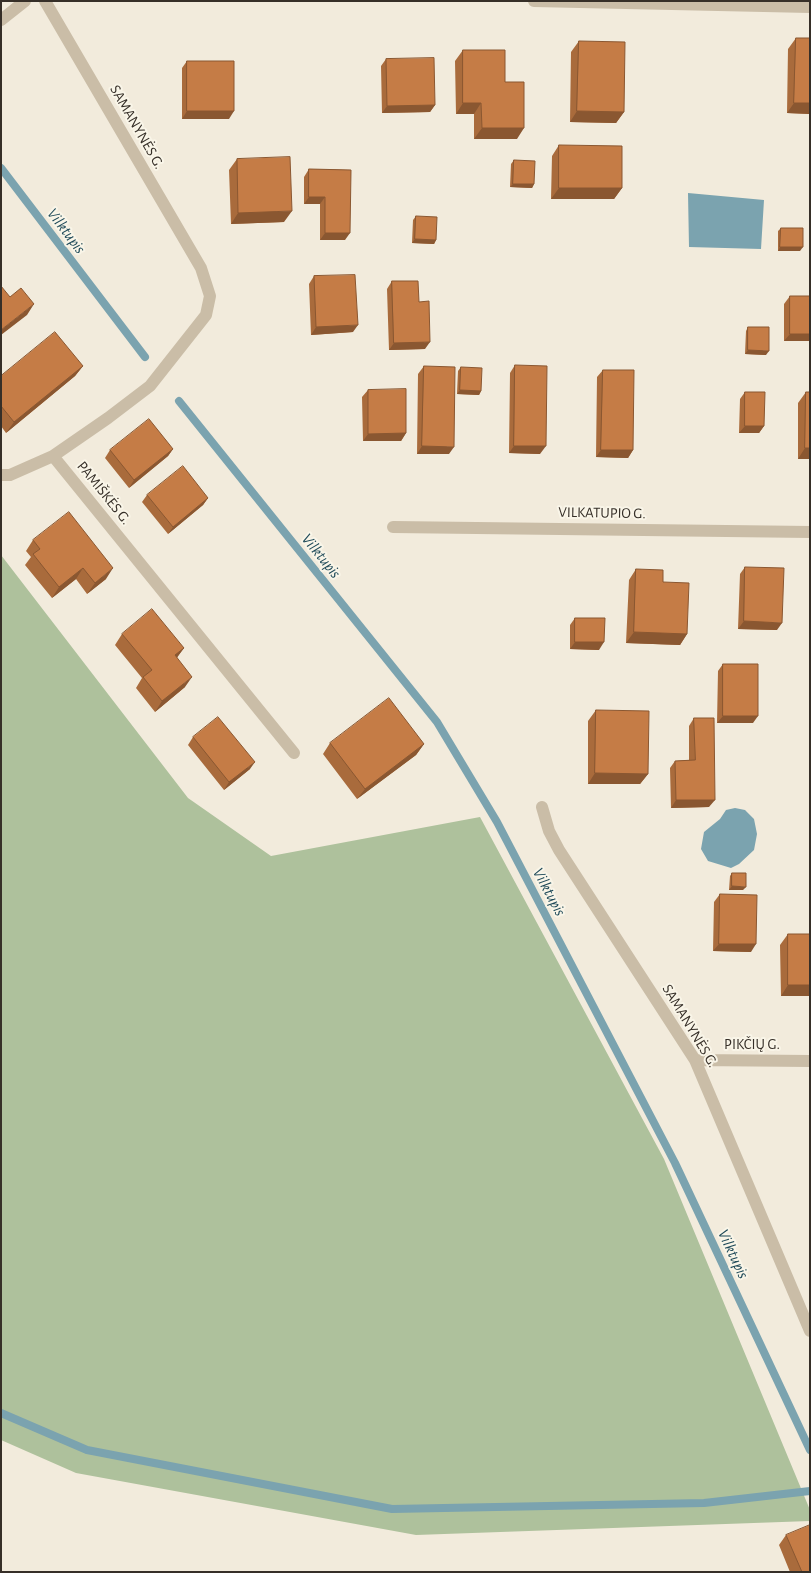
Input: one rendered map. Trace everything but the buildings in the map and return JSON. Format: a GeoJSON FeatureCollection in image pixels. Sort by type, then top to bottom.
{"type":"FeatureCollection","features":[{"type":"Feature","properties":{"kind":"street"},"geometry":{"type":"LineString","coordinates":[[1,20],[25,1]]}},
{"type":"Feature","properties":{"kind":"street","name":"SAMANYNĖS G."},"geometry":{"type":"LineString","coordinates":[[45,1],[202,268]]}},
{"type":"Feature","properties":{"kind":"street"},"geometry":{"type":"LineString","coordinates":[[534,1],[810,7]]}},
{"type":"Feature","properties":{"kind":"street","name":"PAMIŠKĖS G."},"geometry":{"type":"LineString","coordinates":[[202,268],[210,296],[206,316],[150,386],[108,418],[52,456],[294,753]]}},
{"type":"Feature","properties":{"kind":"street"},"geometry":{"type":"LineString","coordinates":[[1,476],[10,475],[52,456]]}},
{"type":"Feature","properties":{"kind":"street","name":"VILKATUPIO G."},"geometry":{"type":"LineString","coordinates":[[393,527],[810,532]]}},
{"type":"Feature","properties":{"kind":"street","name":"SAMANYNĖS G."},"geometry":{"type":"LineString","coordinates":[[542,807],[549,831],[559,850],[695,1060],[810,1331]]}},
{"type":"Feature","properties":{"kind":"street","name":"PIKČIŲ G."},"geometry":{"type":"LineString","coordinates":[[695,1060],[810,1061]]}},
{"type":"Feature","properties":{"kind":"green space"},"geometry":{"type":"Polygon","coordinates":[[[1,555],[188,798],[271,856],[480,817],[664,1159],[810,1510],[810,1521],[416,1535],[76,1473],[1,1440],[1,555]]]}},
{"type":"Feature","properties":{"kind":"water"},"geometry":{"type":"Polygon","coordinates":[[[688,193],[764,200],[761,249],[689,247],[688,193]]]}},
{"type":"Feature","properties":{"kind":"water"},"geometry":{"type":"Polygon","coordinates":[[[735,808],[745,810],[754,819],[757,834],[754,850],[739,864],[731,868],[708,861],[701,849],[704,832],[720,819],[726,810],[735,808]]]}},
{"type":"Feature","properties":{"kind":"waterway","name":"Vilktupis"},"geometry":{"type":"LineString","coordinates":[[1,168],[145,357]]}},
{"type":"Feature","properties":{"kind":"waterway","name":"Vilktupis"},"geometry":{"type":"LineString","coordinates":[[179,401],[437,722],[497,822],[675,1163],[810,1450]]}},
{"type":"Feature","properties":{"kind":"waterway"},"geometry":{"type":"LineString","coordinates":[[1,1413],[87,1450],[392,1509],[704,1503],[810,1491]]}}]}
